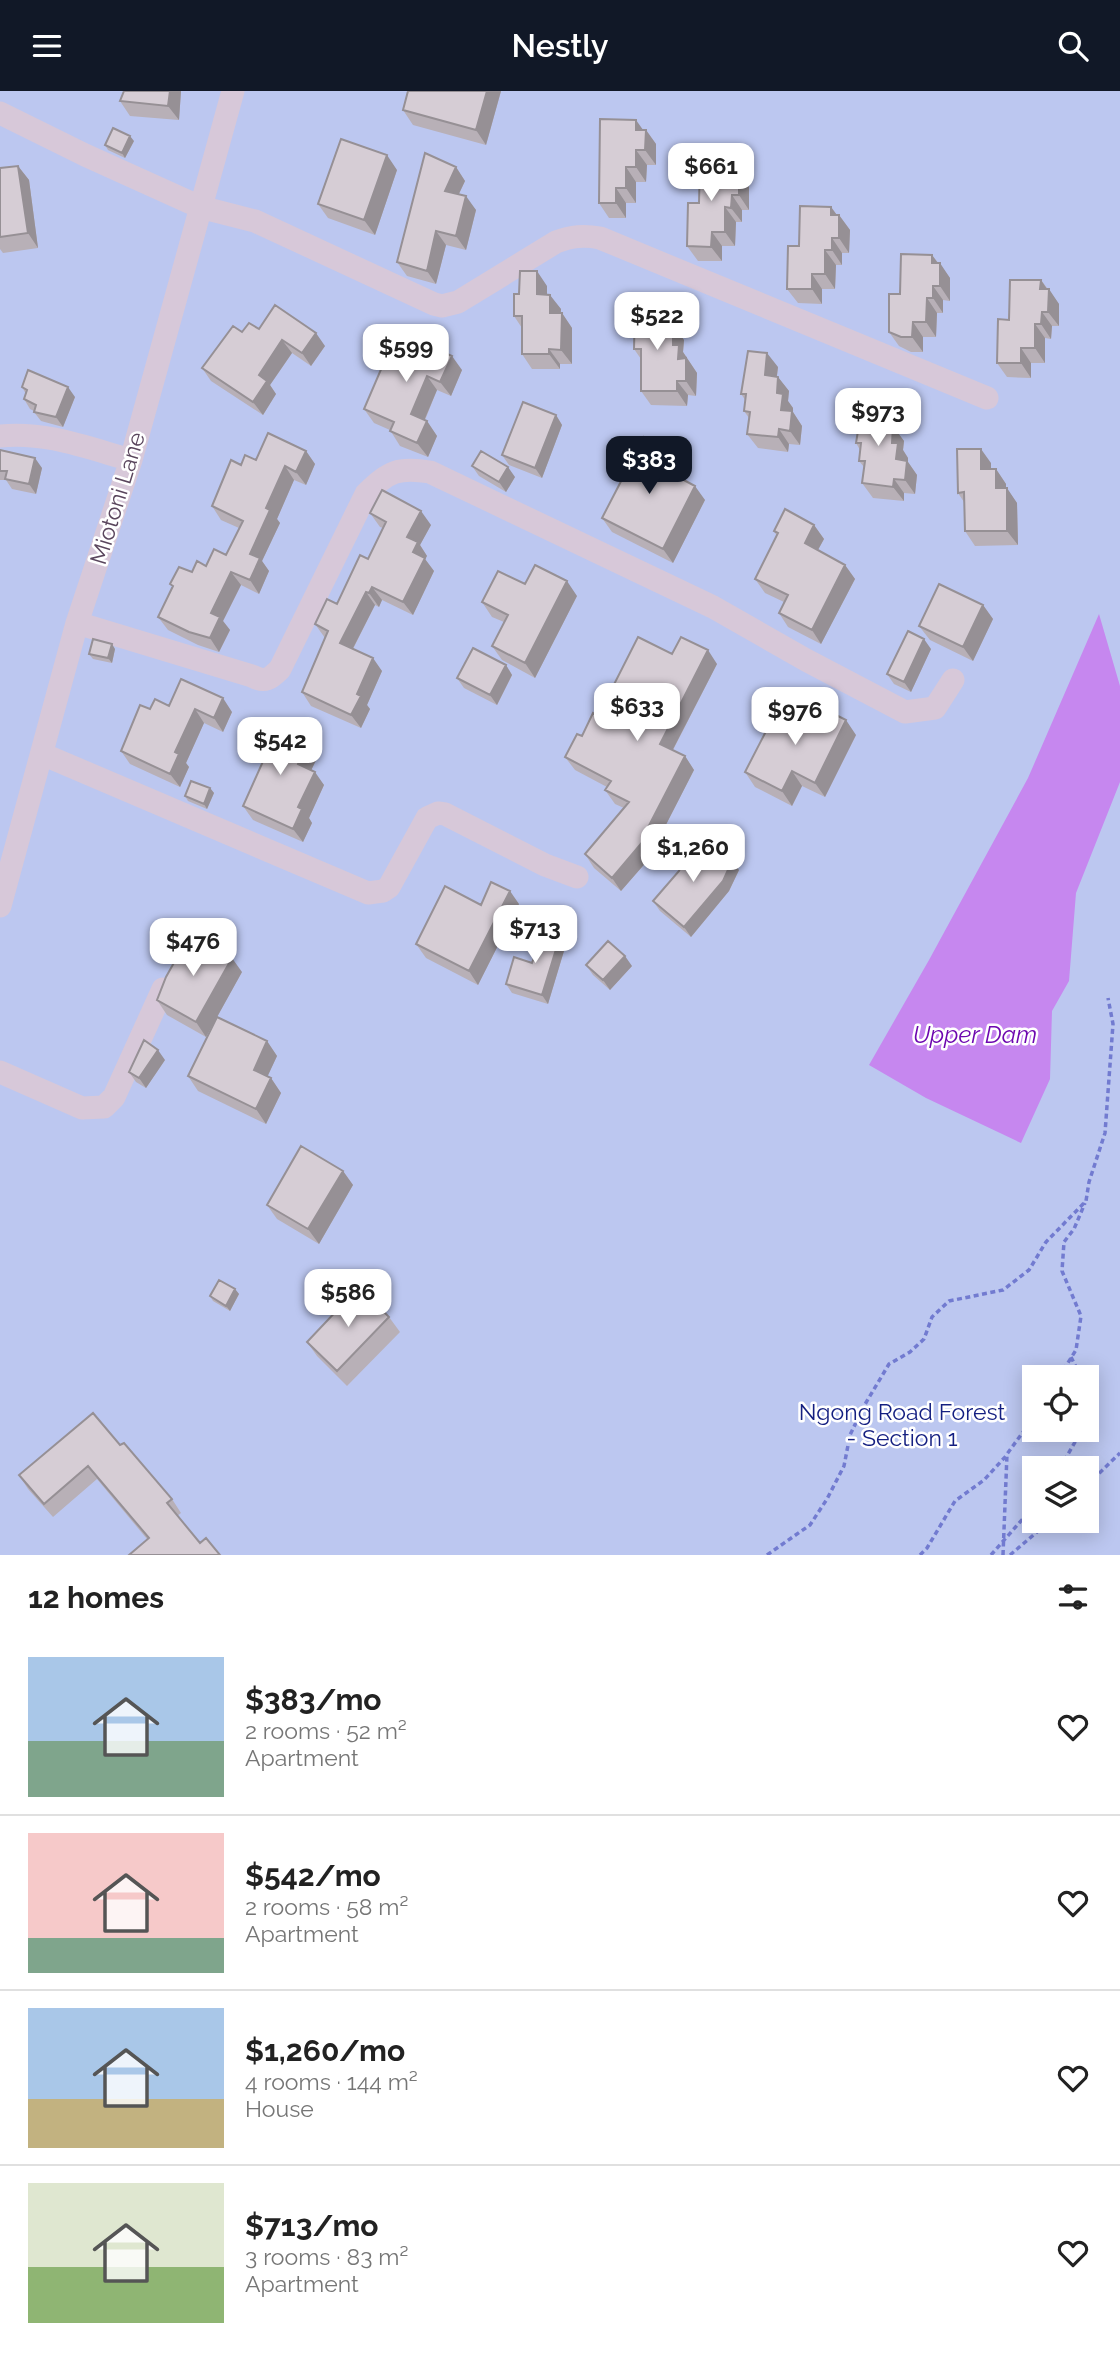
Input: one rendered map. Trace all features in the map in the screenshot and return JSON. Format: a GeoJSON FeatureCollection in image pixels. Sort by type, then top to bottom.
{"type":"FeatureCollection","features":[{"type":"Feature","properties":{"kind":"street","name":"Miotoni Lane"},"geometry":{"type":"LineString","coordinates":[[0,906],[77,623],[131,460],[233,91]]}},
{"type":"Feature","properties":{"kind":"street"},"geometry":{"type":"LineString","coordinates":[[0,113],[200,207],[255,221],[442,306],[458,302],[556,242],[569,237],[600,238],[987,398]]}},
{"type":"Feature","properties":{"kind":"street"},"geometry":{"type":"LineString","coordinates":[[0,436],[15,434],[46,437],[131,460]]}},
{"type":"Feature","properties":{"kind":"street"},"geometry":{"type":"LineString","coordinates":[[77,623],[260,680],[268,680],[280,669],[366,494],[382,477],[391,472],[418,470],[430,472],[713,607],[905,712],[935,708],[953,680]]}},
{"type":"Feature","properties":{"kind":"street"},"geometry":{"type":"LineString","coordinates":[[42,754],[368,893],[383,891],[389,887],[427,818],[438,814],[445,814],[545,865],[577,877]]}},
{"type":"Feature","properties":{"kind":"street"},"geometry":{"type":"LineString","coordinates":[[0,1072],[82,1108],[104,1107],[114,1097],[163,989]]}},
{"type":"Feature","properties":{"kind":"path"},"geometry":{"type":"LineString","coordinates":[[1066,1365],[1078,1342],[1081,1316],[1062,1271],[1064,1242],[1074,1229],[1086,1201],[1088,1182],[1105,1133],[1113,1024],[1108,998]]}},
{"type":"Feature","properties":{"kind":"path"},"geometry":{"type":"LineString","coordinates":[[767,1555],[810,1525],[827,1499],[844,1466],[850,1435],[889,1364],[910,1352],[923,1339],[932,1317],[949,1301],[1003,1290],[1029,1270],[1046,1242],[1086,1201]]}},
{"type":"Feature","properties":{"kind":"path"},"geometry":{"type":"LineString","coordinates":[[1071,1357],[1075,1365]]}},
{"type":"Feature","properties":{"kind":"path"},"geometry":{"type":"LineString","coordinates":[[920,1555],[955,1501],[984,1480],[1022,1434]]}},
{"type":"Feature","properties":{"kind":"path"},"geometry":{"type":"LineString","coordinates":[[1099,1473],[1120,1453]]}},
{"type":"Feature","properties":{"kind":"path"},"geometry":{"type":"LineString","coordinates":[[1003,1555],[1007,1454]]}},
{"type":"Feature","properties":{"kind":"path"},"geometry":{"type":"LineString","coordinates":[[991,1555],[1022,1520]]}},
{"type":"Feature","properties":{"kind":"path"},"geometry":{"type":"LineString","coordinates":[[1010,1555],[1036,1533]]}},
{"type":"Feature","properties":{"kind":"green space","name":"Ngong Road Forest - Section 1"},"geometry":{"type":"Polygon","coordinates":[[[0,91],[1120,91],[1120,1555],[0,1555],[0,91]]]}},
{"type":"Feature","properties":{"kind":"water","name":"Upper Dam"},"geometry":{"type":"Polygon","coordinates":[[[1099,614],[1120,686],[1120,782],[1076,893],[1069,981],[1052,1011],[1050,1079],[1021,1143],[926,1098],[869,1065],[1028,778],[1099,614]]]}},
{"type":"Feature","properties":{"kind":"building"},"geometry":{"type":"Polygon","coordinates":[[[124,91],[170,91],[168,106],[120,101],[124,91]]]}},
{"type":"Feature","properties":{"kind":"building"},"geometry":{"type":"Polygon","coordinates":[[[408,91],[487,91],[476,130],[403,110],[408,91]]]}},
{"type":"Feature","properties":{"kind":"building"},"geometry":{"type":"Polygon","coordinates":[[[600,119],[636,120],[636,130],[646,130],[645,150],[636,150],[636,167],[626,167],[626,188],[616,188],[616,203],[599,203],[600,119]]]}},
{"type":"Feature","properties":{"kind":"building"},"geometry":{"type":"Polygon","coordinates":[[[113,128],[130,136],[122,153],[105,145],[113,128]]]}},
{"type":"Feature","properties":{"kind":"building"},"geometry":{"type":"Polygon","coordinates":[[[341,139],[387,155],[364,220],[318,204],[341,139]]]}},
{"type":"Feature","properties":{"kind":"building"},"geometry":{"type":"Polygon","coordinates":[[[425,153],[456,167],[445,191],[466,196],[456,236],[436,231],[427,271],[397,262],[425,153]]]}},
{"type":"Feature","properties":{"kind":"building"},"geometry":{"type":"Polygon","coordinates":[[[700,164],[731,164],[731,173],[739,173],[739,195],[732,195],[731,208],[725,207],[725,232],[712,232],[711,247],[687,246],[688,203],[699,203],[700,164]]]}},
{"type":"Feature","properties":{"kind":"building"},"geometry":{"type":"Polygon","coordinates":[[[18,166],[28,233],[0,237],[0,168],[18,166]]]}},
{"type":"Feature","properties":{"kind":"building"},"geometry":{"type":"Polygon","coordinates":[[[800,206],[831,207],[831,215],[839,215],[839,238],[832,238],[832,250],[825,250],[825,274],[812,274],[812,289],[787,289],[788,246],[799,246],[800,206]]]}},
{"type":"Feature","properties":{"kind":"building"},"geometry":{"type":"Polygon","coordinates":[[[901,254],[932,255],[932,263],[940,263],[940,286],[933,286],[933,298],[927,298],[926,322],[913,322],[912,337],[901,337],[889,332],[889,294],[900,294],[901,254]]]}},
{"type":"Feature","properties":{"kind":"building"},"geometry":{"type":"Polygon","coordinates":[[[520,271],[537,271],[537,294],[550,295],[550,313],[562,313],[561,350],[549,349],[549,354],[522,354],[522,316],[514,316],[514,294],[519,294],[520,271]]]}},
{"type":"Feature","properties":{"kind":"building"},"geometry":{"type":"Polygon","coordinates":[[[1010,280],[1041,280],[1040,289],[1049,289],[1048,312],[1042,312],[1041,324],[1035,324],[1035,348],[1021,348],[1021,363],[997,363],[998,319],[1009,320],[1010,280]]]}},
{"type":"Feature","properties":{"kind":"building"},"geometry":{"type":"Polygon","coordinates":[[[635,303],[657,304],[657,325],[673,326],[673,345],[679,345],[678,359],[686,358],[686,381],[677,381],[677,391],[641,391],[641,349],[634,349],[635,303]]]}},
{"type":"Feature","properties":{"kind":"building"},"geometry":{"type":"Polygon","coordinates":[[[275,305],[316,333],[302,353],[282,340],[259,375],[267,381],[253,402],[202,368],[233,326],[242,332],[249,323],[259,329],[275,305]]]}},
{"type":"Feature","properties":{"kind":"building"},"geometry":{"type":"Polygon","coordinates":[[[397,332],[452,356],[440,382],[427,376],[411,414],[427,421],[417,443],[390,431],[394,422],[364,409],[397,332]]]}},
{"type":"Feature","properties":{"kind":"building"},"geometry":{"type":"Polygon","coordinates":[[[748,351],[767,353],[765,375],[778,377],[777,393],[783,394],[781,410],[792,411],[790,431],[779,429],[778,437],[747,434],[750,412],[744,411],[746,394],[741,394],[748,351]]]}},
{"type":"Feature","properties":{"kind":"building"},"geometry":{"type":"Polygon","coordinates":[[[28,370],[68,387],[56,417],[34,412],[36,405],[24,399],[27,390],[22,387],[28,370]]]}},
{"type":"Feature","properties":{"kind":"building"},"geometry":{"type":"Polygon","coordinates":[[[863,400],[882,402],[880,424],[893,426],[892,443],[898,443],[896,459],[907,461],[905,480],[894,479],[893,487],[862,483],[865,461],[859,461],[861,443],[856,443],[863,400]]]}},
{"type":"Feature","properties":{"kind":"building"},"geometry":{"type":"Polygon","coordinates":[[[523,402],[556,415],[535,468],[502,455],[523,402]]]}},
{"type":"Feature","properties":{"kind":"building"},"geometry":{"type":"Polygon","coordinates":[[[268,433],[306,451],[296,472],[285,466],[266,508],[270,510],[250,554],[260,558],[250,580],[231,572],[211,613],[220,617],[210,638],[189,632],[158,617],[179,567],[192,572],[197,561],[206,566],[214,549],[226,555],[243,521],[212,506],[231,460],[241,465],[245,455],[256,460],[268,433]]]}},
{"type":"Feature","properties":{"kind":"building"},"geometry":{"type":"Polygon","coordinates":[[[644,437],[672,453],[663,469],[695,486],[663,549],[602,518],[644,437]]]}},
{"type":"Feature","properties":{"kind":"building"},"geometry":{"type":"Polygon","coordinates":[[[957,449],[981,449],[981,469],[996,469],[996,488],[1007,488],[1007,531],[965,531],[964,492],[958,493],[957,449]]]}},
{"type":"Feature","properties":{"kind":"building"},"geometry":{"type":"Polygon","coordinates":[[[0,450],[35,458],[29,484],[5,479],[7,471],[0,471],[0,450]]]}},
{"type":"Feature","properties":{"kind":"building"},"geometry":{"type":"Polygon","coordinates":[[[481,451],[508,467],[499,482],[472,466],[481,451]]]}},
{"type":"Feature","properties":{"kind":"building"},"geometry":{"type":"Polygon","coordinates":[[[382,490],[421,511],[407,537],[418,542],[413,552],[425,558],[403,602],[372,587],[369,593],[366,592],[340,643],[373,658],[357,694],[361,696],[351,715],[302,692],[328,631],[315,624],[327,599],[337,604],[360,555],[368,559],[386,522],[370,513],[382,490]]]}},
{"type":"Feature","properties":{"kind":"building"},"geometry":{"type":"Polygon","coordinates":[[[785,509],[814,525],[805,543],[845,565],[812,630],[779,613],[788,595],[755,579],[778,533],[774,531],[785,509]]]}},
{"type":"Feature","properties":{"kind":"building"},"geometry":{"type":"Polygon","coordinates":[[[535,565],[567,581],[525,663],[492,646],[508,615],[482,602],[498,571],[525,584],[535,565]]]}},
{"type":"Feature","properties":{"kind":"building"},"geometry":{"type":"Polygon","coordinates":[[[939,584],[983,605],[963,647],[919,626],[939,584]]]}},
{"type":"Feature","properties":{"kind":"building"},"geometry":{"type":"Polygon","coordinates":[[[908,631],[924,639],[904,682],[887,674],[908,631]]]}},
{"type":"Feature","properties":{"kind":"building"},"geometry":{"type":"Polygon","coordinates":[[[638,637],[672,654],[681,637],[708,650],[660,744],[685,756],[643,837],[645,839],[612,878],[585,854],[629,802],[605,790],[611,781],[565,757],[577,734],[582,736],[593,713],[598,716],[638,637]]]}},
{"type":"Feature","properties":{"kind":"building"},"geometry":{"type":"Polygon","coordinates":[[[93,639],[112,644],[108,658],[89,654],[93,639]]]}},
{"type":"Feature","properties":{"kind":"building"},"geometry":{"type":"Polygon","coordinates":[[[473,648],[506,665],[490,695],[457,678],[473,648]]]}},
{"type":"Feature","properties":{"kind":"building"},"geometry":{"type":"Polygon","coordinates":[[[181,679],[223,698],[214,718],[195,709],[175,752],[179,754],[170,774],[121,751],[140,705],[150,709],[155,699],[169,706],[181,679]]]}},
{"type":"Feature","properties":{"kind":"building"},"geometry":{"type":"Polygon","coordinates":[[[816,705],[846,720],[815,783],[792,771],[782,791],[745,772],[779,706],[808,721],[816,705]]]}},
{"type":"Feature","properties":{"kind":"building"},"geometry":{"type":"Polygon","coordinates":[[[268,721],[309,741],[298,764],[315,772],[298,807],[302,809],[293,829],[243,806],[269,748],[258,743],[268,721]]]}},
{"type":"Feature","properties":{"kind":"building"},"geometry":{"type":"Polygon","coordinates":[[[191,781],[210,788],[204,804],[185,796],[191,781]]]}},
{"type":"Feature","properties":{"kind":"building"},"geometry":{"type":"Polygon","coordinates":[[[691,842],[732,861],[723,881],[684,927],[653,901],[679,871],[691,842]]]}},
{"type":"Feature","properties":{"kind":"building"},"geometry":{"type":"Polygon","coordinates":[[[491,882],[510,891],[469,971],[416,944],[445,886],[481,905],[491,882]]]}},
{"type":"Feature","properties":{"kind":"building"},"geometry":{"type":"Polygon","coordinates":[[[545,927],[561,933],[542,995],[506,984],[514,957],[532,963],[545,927]]]}},
{"type":"Feature","properties":{"kind":"building"},"geometry":{"type":"Polygon","coordinates":[[[190,934],[232,958],[196,1022],[157,1000],[166,977],[190,934]]]}},
{"type":"Feature","properties":{"kind":"building"},"geometry":{"type":"Polygon","coordinates":[[[608,941],[625,956],[603,980],[586,965],[608,941]]]}},
{"type":"Feature","properties":{"kind":"building"},"geometry":{"type":"Polygon","coordinates":[[[217,1017],[267,1041],[254,1070],[271,1078],[256,1109],[188,1076],[217,1017]]]}},
{"type":"Feature","properties":{"kind":"building"},"geometry":{"type":"Polygon","coordinates":[[[144,1040],[158,1050],[139,1078],[129,1072],[144,1040]]]}},
{"type":"Feature","properties":{"kind":"building"},"geometry":{"type":"Polygon","coordinates":[[[301,1146],[343,1171],[308,1229],[267,1205],[301,1146]]]}},
{"type":"Feature","properties":{"kind":"building"},"geometry":{"type":"Polygon","coordinates":[[[219,1280],[235,1289],[226,1306],[210,1296],[219,1280]]]}},
{"type":"Feature","properties":{"kind":"building"},"geometry":{"type":"Polygon","coordinates":[[[359,1287],[389,1317],[337,1371],[307,1342],[359,1287]]]}},
{"type":"Feature","properties":{"kind":"building"},"geometry":{"type":"Polygon","coordinates":[[[93,1413],[120,1445],[124,1443],[172,1499],[167,1503],[200,1543],[206,1538],[220,1555],[129,1555],[149,1538],[88,1466],[44,1504],[19,1475],[93,1413]]]}}]}
